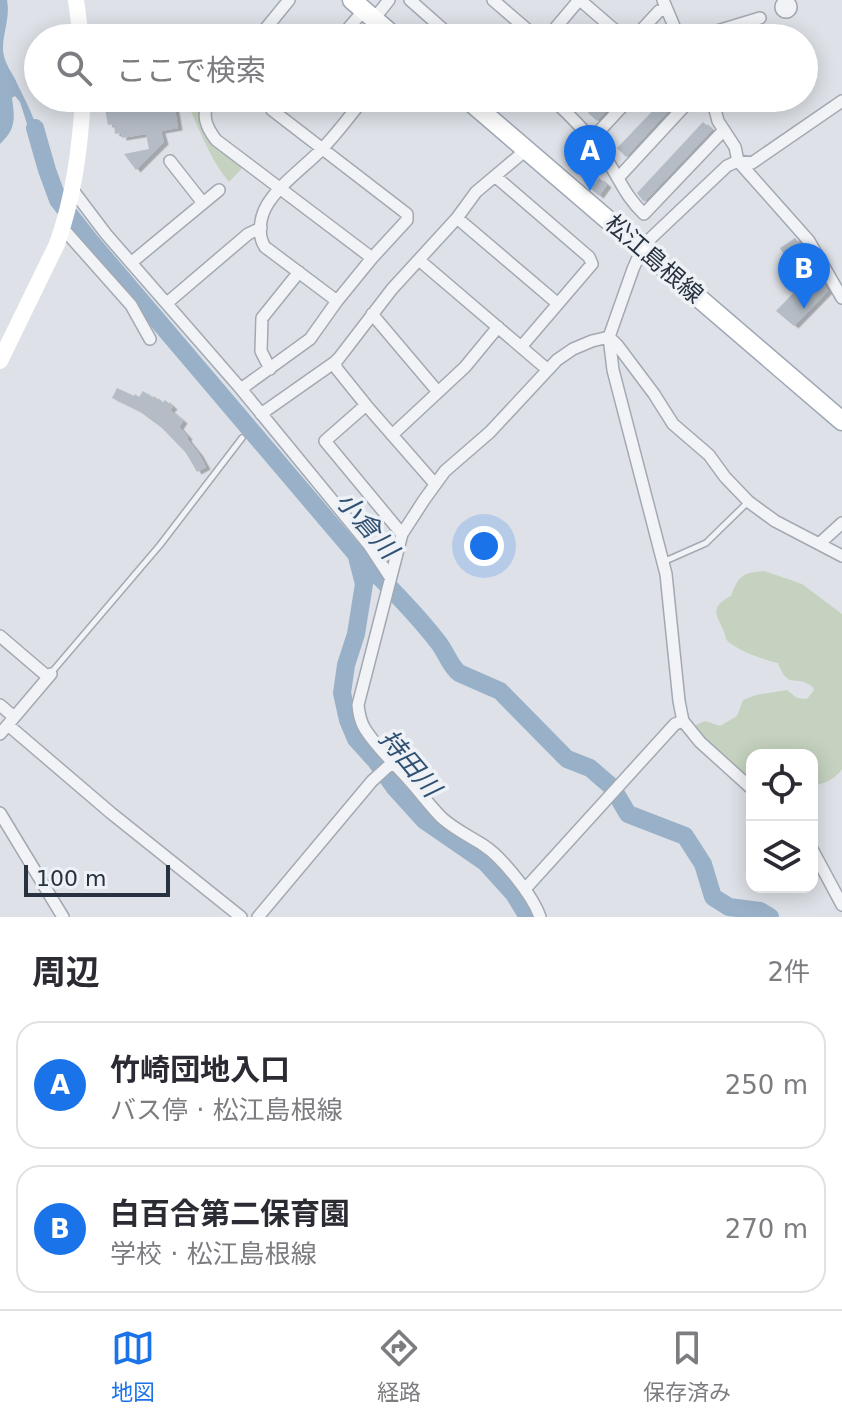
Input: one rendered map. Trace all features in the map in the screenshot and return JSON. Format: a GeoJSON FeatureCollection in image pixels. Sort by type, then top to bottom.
{"type":"FeatureCollection","features":[{"type":"Feature","properties":{"kind":"main road"},"geometry":{"type":"LineString","coordinates":[[363,10],[380,24]]}},
{"type":"Feature","properties":{"kind":"main road","name":"松江島根線"},"geometry":{"type":"LineString","coordinates":[[482,112],[842,421]]}},
{"type":"Feature","properties":{"kind":"street"},"geometry":{"type":"LineString","coordinates":[[76,0],[79,24]]}},
{"type":"Feature","properties":{"kind":"street"},"geometry":{"type":"LineString","coordinates":[[269,24],[289,0]]}},
{"type":"Feature","properties":{"kind":"street"},"geometry":{"type":"LineString","coordinates":[[363,10],[389,0]]}},
{"type":"Feature","properties":{"kind":"street"},"geometry":{"type":"LineString","coordinates":[[410,0],[437,24]]}},
{"type":"Feature","properties":{"kind":"street"},"geometry":{"type":"LineString","coordinates":[[493,0],[521,24]]}},
{"type":"Feature","properties":{"kind":"street"},"geometry":{"type":"LineString","coordinates":[[559,24],[580,0],[608,24]]}},
{"type":"Feature","properties":{"kind":"street"},"geometry":{"type":"LineString","coordinates":[[790,10],[799,0]]}},
{"type":"Feature","properties":{"kind":"street"},"geometry":{"type":"LineString","coordinates":[[647,24],[664,4]]}},
{"type":"Feature","properties":{"kind":"street"},"geometry":{"type":"LineString","coordinates":[[664,4],[673,24]]}},
{"type":"Feature","properties":{"kind":"street"},"geometry":{"type":"LineString","coordinates":[[740,24],[760,18]]}},
{"type":"Feature","properties":{"kind":"street"},"geometry":{"type":"LineString","coordinates":[[746,784],[700,742],[683,721],[663,562],[616,382],[609,337],[633,269],[651,238],[727,166],[738,161],[756,161],[842,101]]}},
{"type":"Feature","properties":{"kind":"street"},"geometry":{"type":"LineString","coordinates":[[0,361],[65,230],[80,151],[82,112]]}},
{"type":"Feature","properties":{"kind":"street"},"geometry":{"type":"LineString","coordinates":[[205,112],[204,118],[216,140],[372,258]]}},
{"type":"Feature","properties":{"kind":"street"},"geometry":{"type":"LineString","coordinates":[[241,389],[310,339],[372,258],[407,220],[407,214],[275,112]]}},
{"type":"Feature","properties":{"kind":"street"},"geometry":{"type":"LineString","coordinates":[[337,301],[265,247],[261,241],[261,228],[268,203],[323,148],[353,112]]}},
{"type":"Feature","properties":{"kind":"street"},"geometry":{"type":"LineString","coordinates":[[566,112],[592,139],[630,202],[644,214],[724,130]]}},
{"type":"Feature","properties":{"kind":"street"},"geometry":{"type":"LineString","coordinates":[[592,139],[617,112]]}},
{"type":"Feature","properties":{"kind":"street"},"geometry":{"type":"LineString","coordinates":[[618,178],[679,112]]}},
{"type":"Feature","properties":{"kind":"street"},"geometry":{"type":"LineString","coordinates":[[716,112],[735,147],[738,161],[809,241],[842,298]]}},
{"type":"Feature","properties":{"kind":"street"},"geometry":{"type":"LineString","coordinates":[[261,414],[335,362],[392,289],[457,218],[476,192],[526,150]]}},
{"type":"Feature","properties":{"kind":"street"},"geometry":{"type":"LineString","coordinates":[[170,161],[203,203]]}},
{"type":"Feature","properties":{"kind":"street"},"geometry":{"type":"LineString","coordinates":[[496,177],[589,257],[592,264],[521,347]]}},
{"type":"Feature","properties":{"kind":"street"},"geometry":{"type":"LineString","coordinates":[[132,262],[219,190]]}},
{"type":"Feature","properties":{"kind":"street"},"geometry":{"type":"LineString","coordinates":[[71,192],[241,389],[369,545],[390,579]]}},
{"type":"Feature","properties":{"kind":"street"},"geometry":{"type":"LineString","coordinates":[[457,218],[557,303]]}},
{"type":"Feature","properties":{"kind":"street"},"geometry":{"type":"LineString","coordinates":[[167,303],[248,234],[261,228]]}},
{"type":"Feature","properties":{"kind":"street"},"geometry":{"type":"LineString","coordinates":[[65,230],[131,305],[150,339]]}},
{"type":"Feature","properties":{"kind":"street"},"geometry":{"type":"LineString","coordinates":[[419,260],[548,370]]}},
{"type":"Feature","properties":{"kind":"street"},"geometry":{"type":"LineString","coordinates":[[270,369],[261,351],[262,318],[299,272]]}},
{"type":"Feature","properties":{"kind":"street"},"geometry":{"type":"LineString","coordinates":[[372,314],[438,392]]}},
{"type":"Feature","properties":{"kind":"street"},"geometry":{"type":"LineString","coordinates":[[392,435],[465,367],[498,327]]}},
{"type":"Feature","properties":{"kind":"street"},"geometry":{"type":"LineString","coordinates":[[540,917],[525,889],[486,847],[441,817],[392,763],[363,726],[358,705],[402,534],[435,484],[445,471],[490,432],[557,360],[573,349],[609,337]]}},
{"type":"Feature","properties":{"kind":"street"},"geometry":{"type":"LineString","coordinates":[[609,337],[654,394],[673,424],[709,455],[749,502],[775,521],[842,556]]}},
{"type":"Feature","properties":{"kind":"street"},"geometry":{"type":"LineString","coordinates":[[335,362],[337,369],[366,405],[435,484]]}},
{"type":"Feature","properties":{"kind":"street"},"geometry":{"type":"LineString","coordinates":[[366,405],[325,441],[402,534]]}},
{"type":"Feature","properties":{"kind":"street"},"geometry":{"type":"LineString","coordinates":[[819,544],[842,523]]}},
{"type":"Feature","properties":{"kind":"street"},"geometry":{"type":"LineString","coordinates":[[0,636],[49,675],[7,725]]}},
{"type":"Feature","properties":{"kind":"street"},"geometry":{"type":"LineString","coordinates":[[0,705],[7,725],[241,917]]}},
{"type":"Feature","properties":{"kind":"street"},"geometry":{"type":"LineString","coordinates":[[525,889],[675,724],[683,721]]}},
{"type":"Feature","properties":{"kind":"street"},"geometry":{"type":"LineString","coordinates":[[258,917],[374,779],[392,763]]}},
{"type":"Feature","properties":{"kind":"street"},"geometry":{"type":"LineString","coordinates":[[0,813],[63,917]]}},
{"type":"Feature","properties":{"kind":"street"},"geometry":{"type":"LineString","coordinates":[[818,860],[842,905]]}},
{"type":"Feature","properties":{"kind":"lane"},"geometry":{"type":"LineString","coordinates":[[49,675],[160,545],[242,438]]}},
{"type":"Feature","properties":{"kind":"lane"},"geometry":{"type":"LineString","coordinates":[[663,562],[706,543],[749,502]]}},
{"type":"Feature","properties":{"kind":"green space"},"geometry":{"type":"Polygon","coordinates":[[[191,112],[201,112],[209,139],[244,166],[229,182],[210,152],[191,112]]]}},
{"type":"Feature","properties":{"kind":"green space"},"geometry":{"type":"Polygon","coordinates":[[[764,571],[802,584],[842,614],[842,769],[825,782],[818,784],[818,749],[746,749],[746,775],[697,732],[696,725],[705,721],[720,726],[737,716],[743,700],[756,695],[787,690],[797,698],[807,699],[814,690],[807,683],[789,680],[778,663],[747,652],[726,639],[717,608],[731,596],[742,576],[764,571]]]}},
{"type":"Feature","properties":{"kind":"water"},"geometry":{"type":"Polygon","coordinates":[[[0,0],[7,0],[4,56],[24,98],[24,112],[31,112],[36,125],[41,155],[35,134],[27,124],[15,96],[12,98],[12,128],[0,144],[0,0]]]}},
{"type":"Feature","properties":{"kind":"building"},"geometry":{"type":"Polygon","coordinates":[[[106,112],[175,112],[178,128],[161,131],[164,142],[136,170],[124,154],[149,149],[146,134],[122,138],[121,133],[115,134],[114,124],[108,125],[106,112]]]}},
{"type":"Feature","properties":{"kind":"building"},"geometry":{"type":"Polygon","coordinates":[[[589,112],[605,112],[597,121],[589,112]]]}},
{"type":"Feature","properties":{"kind":"building"},"geometry":{"type":"Polygon","coordinates":[[[652,112],[667,112],[626,157],[617,148],[652,112]]]}},
{"type":"Feature","properties":{"kind":"building"},"geometry":{"type":"Polygon","coordinates":[[[703,122],[712,130],[644,202],[637,193],[703,122]]]}},
{"type":"Feature","properties":{"kind":"building"},"geometry":{"type":"Polygon","coordinates":[[[599,178],[607,185],[599,196],[591,189],[599,178]]]}},
{"type":"Feature","properties":{"kind":"building"},"geometry":{"type":"Polygon","coordinates":[[[795,238],[828,291],[794,326],[776,311],[801,285],[780,248],[795,238]]]}},
{"type":"Feature","properties":{"kind":"building"},"geometry":{"type":"Polygon","coordinates":[[[117,388],[139,397],[143,391],[162,403],[165,400],[173,407],[170,410],[183,421],[179,427],[206,467],[197,472],[186,453],[162,428],[139,411],[112,398],[117,388]]]}},
{"type":"Feature","properties":{"kind":"waterway","name":"小倉川"},"geometry":{"type":"LineString","coordinates":[[35,128],[58,200],[356,554],[429,630],[456,670],[500,691],[567,759],[590,768],[612,787],[628,814],[685,836],[703,864],[713,897],[729,907],[760,911],[770,917]]}},
{"type":"Feature","properties":{"kind":"waterway","name":"持田川"},"geometry":{"type":"LineString","coordinates":[[357,557],[364,584],[342,693],[356,739],[424,820],[485,862],[514,894],[528,917]]}},
{"type":"Feature","properties":{"kind":"place","name":"竹崎団地入口"},"geometry":{"type":"Point","coordinates":[590,191]}},
{"type":"Feature","properties":{"kind":"place","name":"白百合第二保育園"},"geometry":{"type":"Point","coordinates":[804,309]}}]}
